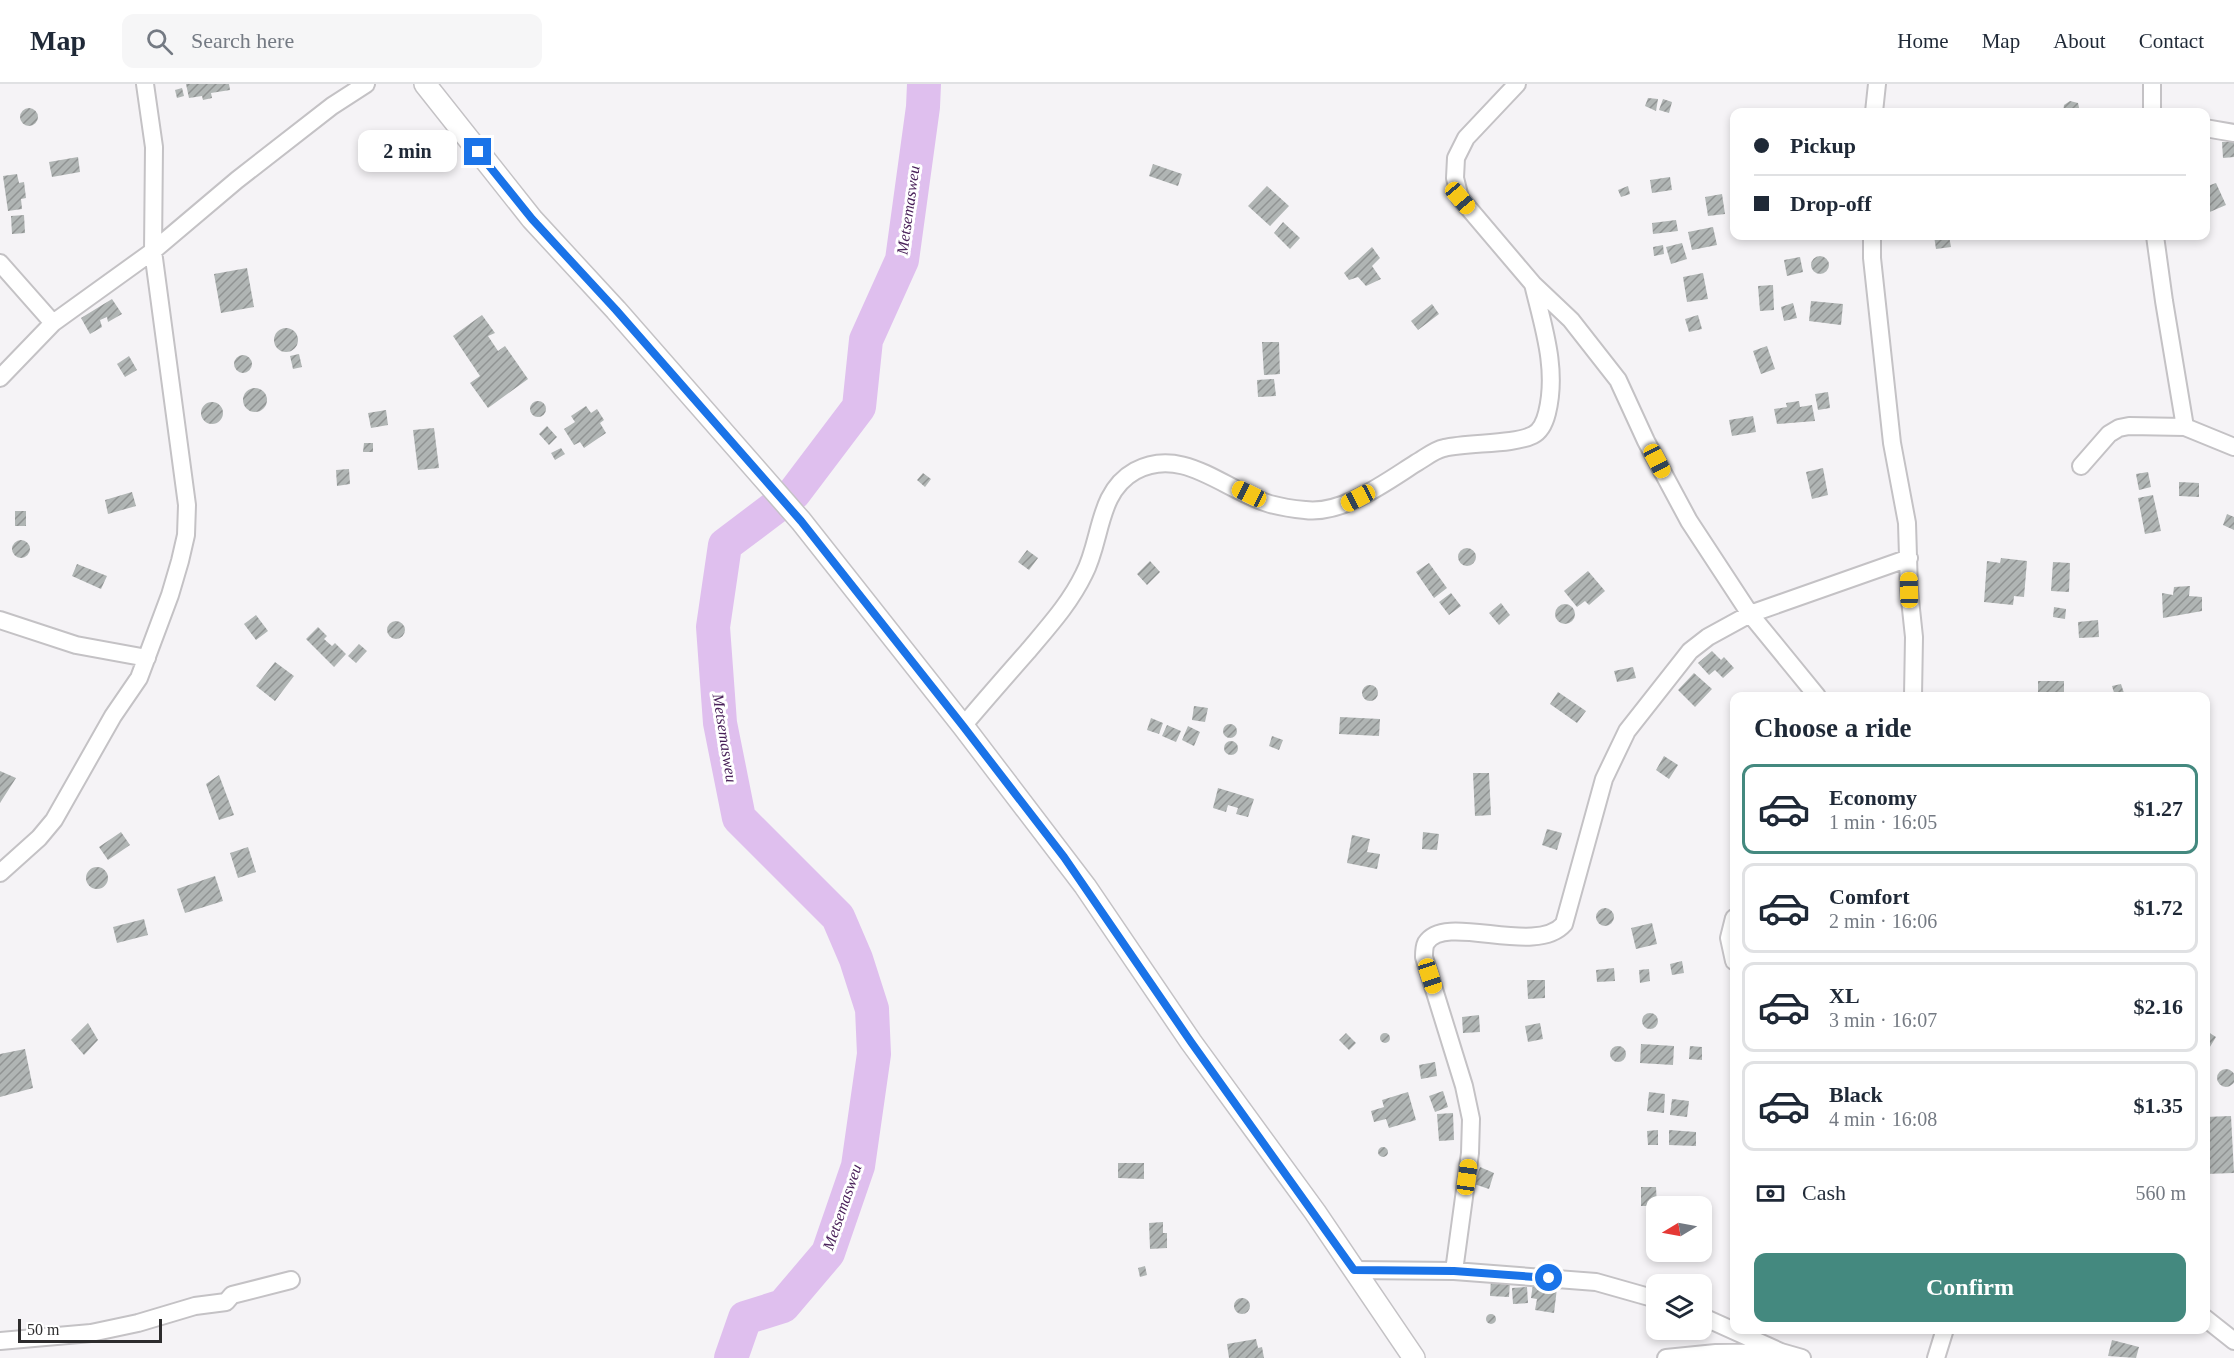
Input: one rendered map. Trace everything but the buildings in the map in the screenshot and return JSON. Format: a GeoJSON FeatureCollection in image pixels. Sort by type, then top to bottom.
{"type":"FeatureCollection","features":[{"type":"Feature","properties":{"kind":"street"},"geometry":{"type":"LineString","coordinates":[[0,873],[39,838],[54,820],[113,716],[138,678],[171,595],[186,534],[187,505],[153,251],[154,147],[145,84]]}},
{"type":"Feature","properties":{"kind":"street"},"geometry":{"type":"LineString","coordinates":[[0,378],[52,323],[153,251],[237,180],[332,105],[366,84]]}},
{"type":"Feature","properties":{"kind":"street"},"geometry":{"type":"LineString","coordinates":[[425,84],[532,219],[616,310],[801,521],[963,726],[1064,857],[1191,1042],[1354,1270],[1413,1358]]}},
{"type":"Feature","properties":{"kind":"street"},"geometry":{"type":"LineString","coordinates":[[1517,84],[1466,138],[1456,158],[1455,178],[1460,198],[1533,284],[1571,320],[1618,380],[1646,441],[1689,521],[1750,614],[1814,692]]}},
{"type":"Feature","properties":{"kind":"street"},"geometry":{"type":"LineString","coordinates":[[1874,108],[1877,84]]}},
{"type":"Feature","properties":{"kind":"street"},"geometry":{"type":"LineString","coordinates":[[2152,84],[2152,108]]}},
{"type":"Feature","properties":{"kind":"street"},"geometry":{"type":"LineString","coordinates":[[2210,129],[2234,133]]}},
{"type":"Feature","properties":{"kind":"street"},"geometry":{"type":"LineString","coordinates":[[1872,240],[1891,431],[1907,524],[1914,637],[1913,692]]}},
{"type":"Feature","properties":{"kind":"street"},"geometry":{"type":"LineString","coordinates":[[2156,240],[2185,427]]}},
{"type":"Feature","properties":{"kind":"street"},"geometry":{"type":"LineString","coordinates":[[0,263],[52,323]]}},
{"type":"Feature","properties":{"kind":"street"},"geometry":{"type":"LineString","coordinates":[[963,726],[1066,606],[1086,572],[1107,501],[1121,480],[1136,471],[1156,463],[1178,464],[1209,475],[1269,504],[1308,511],[1344,505],[1439,449],[1535,435],[1544,423],[1552,394],[1550,360],[1533,284]]}},
{"type":"Feature","properties":{"kind":"street"},"geometry":{"type":"LineString","coordinates":[[2081,466],[2109,434],[2119,428],[2129,426],[2185,427],[2234,447]]}},
{"type":"Feature","properties":{"kind":"street"},"geometry":{"type":"LineString","coordinates":[[1454,1271],[1470,1154],[1471,1119],[1464,1086],[1424,957],[1426,944],[1436,935],[1453,932],[1529,937],[1546,936],[1557,932],[1564,924],[1604,779],[1627,731],[1690,651],[1708,637],[1750,614],[1909,558]]}},
{"type":"Feature","properties":{"kind":"street"},"geometry":{"type":"LineString","coordinates":[[0,620],[76,645],[147,658]]}},
{"type":"Feature","properties":{"kind":"street"},"geometry":{"type":"LineString","coordinates":[[1354,1270],[1454,1271],[1596,1282],[1646,1296]]}},
{"type":"Feature","properties":{"kind":"street"},"geometry":{"type":"LineString","coordinates":[[0,1341],[91,1333],[138,1323],[195,1306],[226,1302],[232,1295],[291,1280]]}},
{"type":"Feature","properties":{"kind":"street"},"geometry":{"type":"LineString","coordinates":[[1712,1320],[1730,1326]]}},
{"type":"Feature","properties":{"kind":"street"},"geometry":{"type":"LineString","coordinates":[[2210,1322],[2234,1341]]}},
{"type":"Feature","properties":{"kind":"street"},"geometry":{"type":"LineString","coordinates":[[1750,1334],[1781,1352],[1802,1358]]}},
{"type":"Feature","properties":{"kind":"street"},"geometry":{"type":"LineString","coordinates":[[1936,1358],[1943,1334]]}},
{"type":"Feature","properties":{"kind":"street"},"geometry":{"type":"LineString","coordinates":[[1666,1358],[1716,1353],[1781,1352]]}},
{"type":"Feature","properties":{"kind":"waterway","name":"Metsemasweu"},"geometry":{"type":"LineString","coordinates":[[731,1358],[745,1318],[783,1306],[828,1253],[858,1166],[874,1054],[872,1009],[856,959],[838,917],[739,818],[720,723],[713,627],[725,545],[794,493],[859,407],[866,340],[902,260],[923,107],[924,84]]}},
{"type":"Feature","properties":{"kind":"route"},"geometry":{"type":"LineString","coordinates":[[478,152],[532,219],[616,310],[801,521],[963,726],[1085,886],[1191,1042],[1315,1212],[1354,1270],[1454,1271],[1549,1278]]}}]}
